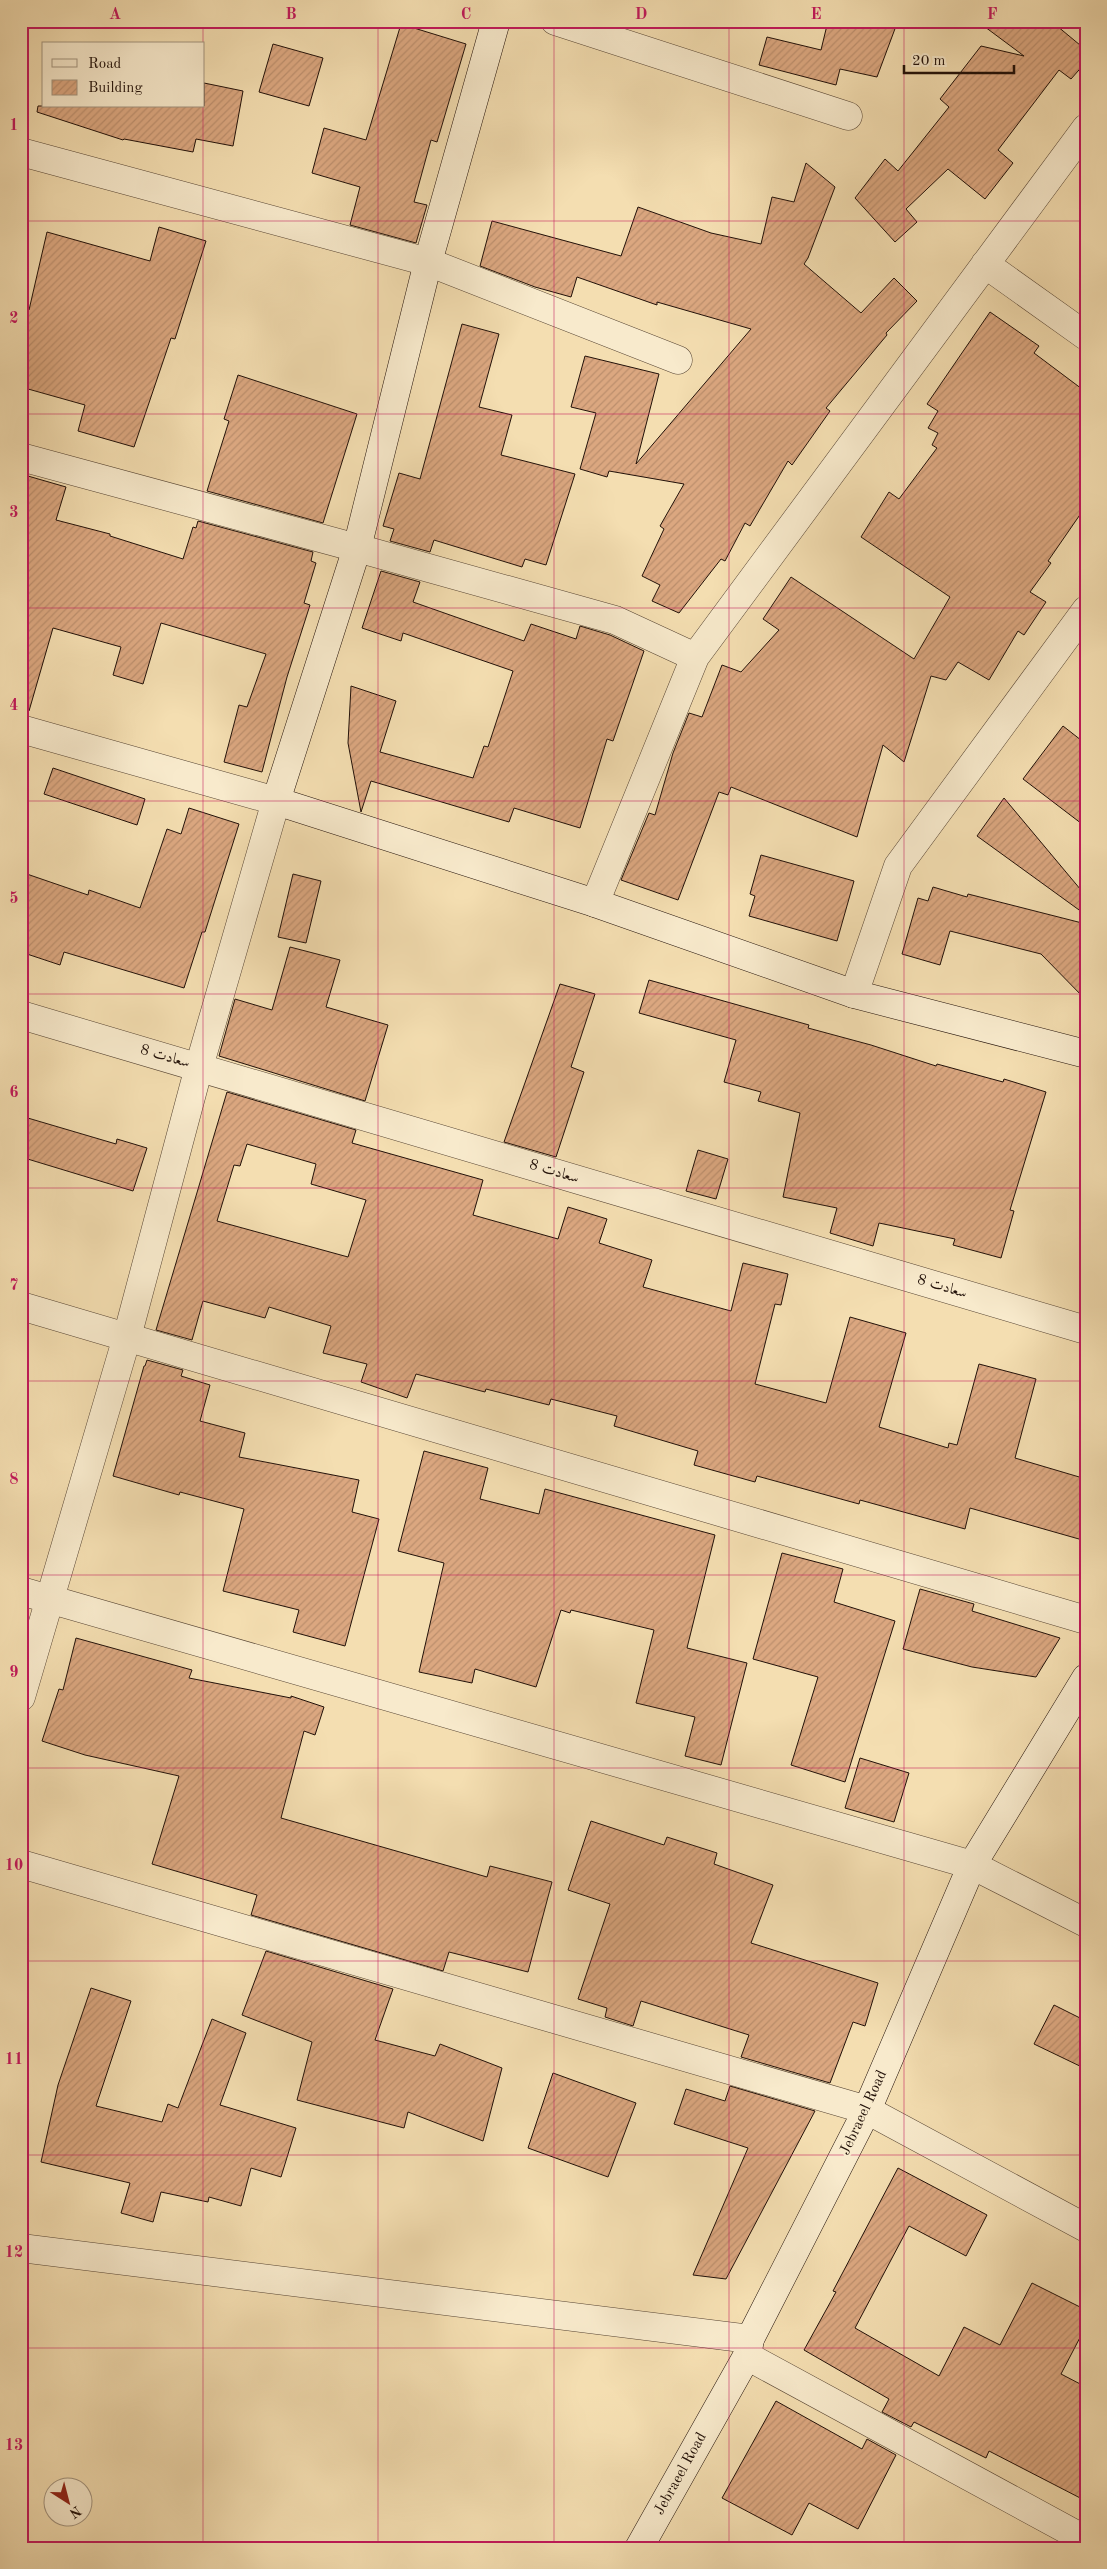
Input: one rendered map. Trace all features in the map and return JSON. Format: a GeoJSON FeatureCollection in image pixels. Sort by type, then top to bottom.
{"type":"FeatureCollection","features":[{"type":"Feature","properties":{"kind":"street"},"geometry":{"type":"LineString","coordinates":[[21,1697],[127,1337],[199,1067],[276,801],[358,548],[428,262],[496,21]]}},
{"type":"Feature","properties":{"kind":"street"},"geometry":{"type":"LineString","coordinates":[[555,21],[848,116]]}},
{"type":"Feature","properties":{"kind":"street"},"geometry":{"type":"LineString","coordinates":[[595,903],[695,657],[1086,128]]}},
{"type":"Feature","properties":{"kind":"street"},"geometry":{"type":"LineString","coordinates":[[21,152],[428,262],[678,360]]}},
{"type":"Feature","properties":{"kind":"street"},"geometry":{"type":"LineString","coordinates":[[985,264],[1086,336]]}},
{"type":"Feature","properties":{"kind":"street"},"geometry":{"type":"LineString","coordinates":[[21,458],[358,548],[615,620],[695,657]]}},
{"type":"Feature","properties":{"kind":"street"},"geometry":{"type":"LineString","coordinates":[[854,994],[898,866],[1086,610]]}},
{"type":"Feature","properties":{"kind":"street"},"geometry":{"type":"LineString","coordinates":[[21,729],[276,801],[595,903],[854,994],[1086,1054]]}},
{"type":"Feature","properties":{"kind":"street","name":"سعادت 8"},"geometry":{"type":"LineString","coordinates":[[21,1015],[1086,1330]]}},
{"type":"Feature","properties":{"kind":"street"},"geometry":{"type":"LineString","coordinates":[[21,1306],[1086,1620]]}},
{"type":"Feature","properties":{"kind":"street"},"geometry":{"type":"LineString","coordinates":[[21,1591],[972,1865],[1086,1923]]}},
{"type":"Feature","properties":{"kind":"street","name":"Jebraeel Road"},"geometry":{"type":"LineString","coordinates":[[639,2548],[748,2347],[867,2110],[972,1865],[1086,1678]]}},
{"type":"Feature","properties":{"kind":"street"},"geometry":{"type":"LineString","coordinates":[[21,1864],[867,2110],[1086,2228]]}},
{"type":"Feature","properties":{"kind":"street"},"geometry":{"type":"LineString","coordinates":[[21,2248],[748,2347],[1086,2540]]}},
{"type":"Feature","properties":{"kind":"building"},"geometry":{"type":"Polygon","coordinates":[[[828,21],[874,21],[896,26],[877,77],[840,69],[836,85],[759,65],[767,37],[821,50],[828,21]]]}},
{"type":"Feature","properties":{"kind":"building"},"geometry":{"type":"Polygon","coordinates":[[[977,21],[1051,21],[1086,50],[1086,62],[1071,79],[1059,70],[998,150],[1013,163],[985,199],[948,169],[906,209],[917,222],[895,242],[855,198],[885,159],[898,171],[949,107],[940,99],[981,46],[1024,56],[977,21]]]}},
{"type":"Feature","properties":{"kind":"building"},"geometry":{"type":"Polygon","coordinates":[[[401,24],[466,44],[437,142],[431,140],[414,202],[427,205],[416,243],[350,225],[360,187],[312,173],[324,128],[366,140],[401,24]]]}},
{"type":"Feature","properties":{"kind":"building"},"geometry":{"type":"Polygon","coordinates":[[[273,44],[323,58],[309,106],[259,92],[273,44]]]}},
{"type":"Feature","properties":{"kind":"building"},"geometry":{"type":"Polygon","coordinates":[[[205,83],[243,91],[233,146],[196,139],[193,152],[123,140],[37,112],[38,106],[42,106],[42,108],[205,108],[205,83]]]}},
{"type":"Feature","properties":{"kind":"building"},"geometry":{"type":"Polygon","coordinates":[[[806,163],[835,187],[804,264],[861,313],[894,278],[917,301],[886,333],[887,335],[826,408],[830,411],[792,465],[788,461],[750,526],[745,523],[725,561],[721,559],[679,613],[652,601],[660,585],[642,576],[664,529],[660,526],[684,484],[609,471],[607,477],[580,469],[596,413],[571,407],[585,356],[659,374],[636,464],[751,329],[657,302],[657,305],[577,277],[571,297],[535,287],[480,266],[492,221],[621,256],[638,207],[711,233],[761,244],[772,197],[794,202],[806,163]]]}},
{"type":"Feature","properties":{"kind":"building"},"geometry":{"type":"Polygon","coordinates":[[[159,227],[206,241],[175,339],[171,338],[134,447],[78,431],[85,405],[21,387],[21,308],[29,310],[47,232],[150,261],[159,227]]]}},
{"type":"Feature","properties":{"kind":"building"},"geometry":{"type":"Polygon","coordinates":[[[990,312],[1039,346],[1034,353],[1086,392],[1086,506],[1048,561],[1051,563],[1030,592],[1046,602],[1024,635],[1018,631],[989,680],[958,662],[946,680],[931,676],[904,762],[883,745],[857,837],[731,787],[728,795],[719,792],[678,900],[621,880],[649,813],[655,815],[673,753],[689,713],[702,717],[722,665],[741,672],[779,630],[763,619],[791,577],[914,659],[950,597],[861,537],[889,492],[899,499],[937,448],[932,445],[938,433],[928,428],[938,411],[927,404],[990,312]]]}},
{"type":"Feature","properties":{"kind":"building"},"geometry":{"type":"Polygon","coordinates":[[[462,324],[499,334],[479,407],[512,415],[501,455],[575,474],[546,565],[525,559],[522,567],[434,540],[430,552],[390,541],[394,529],[383,526],[399,473],[420,479],[462,324]]]}},
{"type":"Feature","properties":{"kind":"building"},"geometry":{"type":"Polygon","coordinates":[[[238,375],[357,414],[323,523],[207,491],[229,421],[224,419],[238,375]]]}},
{"type":"Feature","properties":{"kind":"building"},"geometry":{"type":"Polygon","coordinates":[[[21,474],[66,487],[56,520],[110,534],[110,536],[183,559],[193,527],[196,528],[198,521],[313,552],[311,561],[316,563],[304,603],[310,605],[287,677],[262,772],[224,762],[239,705],[247,707],[266,654],[161,623],[143,684],[113,675],[121,647],[53,628],[29,711],[21,710],[21,474]]]}},
{"type":"Feature","properties":{"kind":"building"},"geometry":{"type":"Polygon","coordinates":[[[381,571],[420,582],[413,602],[524,641],[531,624],[576,639],[580,626],[610,635],[644,651],[613,741],[607,739],[580,828],[514,808],[509,822],[371,781],[361,812],[348,743],[351,686],[396,701],[380,752],[473,778],[484,746],[488,747],[513,671],[403,633],[401,641],[362,628],[381,571]]]}},
{"type":"Feature","properties":{"kind":"building"},"geometry":{"type":"Polygon","coordinates":[[[1063,726],[1086,744],[1086,827],[1023,779],[1063,726]]]}},
{"type":"Feature","properties":{"kind":"building"},"geometry":{"type":"Polygon","coordinates":[[[53,768],[145,799],[137,825],[44,794],[53,768]]]}},
{"type":"Feature","properties":{"kind":"building"},"geometry":{"type":"Polygon","coordinates":[[[1004,798],[1086,896],[1086,915],[977,836],[1004,798]]]}},
{"type":"Feature","properties":{"kind":"building"},"geometry":{"type":"Polygon","coordinates":[[[189,808],[239,824],[205,932],[202,932],[184,988],[64,952],[60,965],[21,952],[21,872],[88,895],[89,890],[140,908],[167,829],[181,834],[189,808]]]}},
{"type":"Feature","properties":{"kind":"building"},"geometry":{"type":"Polygon","coordinates":[[[761,855],[854,881],[837,941],[749,916],[755,896],[750,894],[761,855]]]}},
{"type":"Feature","properties":{"kind":"building"},"geometry":{"type":"Polygon","coordinates":[[[293,874],[321,881],[306,943],[278,937],[293,874]]]}},
{"type":"Feature","properties":{"kind":"building"},"geometry":{"type":"Polygon","coordinates":[[[933,887],[967,897],[968,894],[1086,924],[1086,1000],[1041,954],[950,931],[940,965],[902,954],[918,898],[928,901],[933,887]]]}},
{"type":"Feature","properties":{"kind":"building"},"geometry":{"type":"Polygon","coordinates":[[[290,947],[340,960],[326,1007],[388,1025],[365,1101],[219,1056],[235,999],[272,1010],[290,947]]]}},
{"type":"Feature","properties":{"kind":"building"},"geometry":{"type":"Polygon","coordinates":[[[649,980],[809,1025],[808,1028],[871,1045],[936,1066],[937,1064],[1003,1082],[1004,1079],[1046,1092],[1010,1210],[1014,1211],[1001,1258],[953,1245],[955,1239],[879,1223],[873,1246],[830,1233],[837,1208],[783,1197],[800,1113],[758,1101],[761,1092],[724,1082],[736,1040],[639,1013],[649,980]]]}},
{"type":"Feature","properties":{"kind":"building"},"geometry":{"type":"Polygon","coordinates":[[[560,984],[595,994],[571,1067],[584,1072],[556,1157],[504,1142],[560,984]]]}},
{"type":"Feature","properties":{"kind":"building"},"geometry":{"type":"Polygon","coordinates":[[[227,1092],[356,1130],[352,1143],[483,1180],[473,1215],[558,1239],[568,1207],[607,1219],[599,1243],[652,1260],[643,1287],[731,1311],[743,1263],[788,1274],[781,1305],[775,1304],[755,1384],[826,1403],[850,1317],[906,1333],[879,1427],[948,1448],[949,1443],[957,1445],[979,1364],[1036,1379],[1015,1458],[1086,1479],[1086,1541],[970,1508],[965,1529],[860,1500],[859,1504],[757,1476],[755,1482],[694,1465],[698,1451],[614,1426],[617,1416],[551,1399],[549,1405],[486,1389],[485,1392],[416,1374],[407,1398],[361,1382],[367,1364],[323,1353],[331,1326],[269,1307],[265,1318],[203,1301],[192,1340],[156,1330],[227,1092]],[[247,1144],[240,1166],[234,1165],[217,1221],[348,1257],[366,1200],[311,1184],[316,1164],[247,1144]]]}},
{"type":"Feature","properties":{"kind":"building"},"geometry":{"type":"Polygon","coordinates":[[[21,1116],[116,1144],[117,1139],[147,1148],[133,1191],[21,1157],[21,1116]]]}},
{"type":"Feature","properties":{"kind":"building"},"geometry":{"type":"Polygon","coordinates":[[[698,1150],[728,1159],[716,1199],[686,1191],[698,1150]]]}},
{"type":"Feature","properties":{"kind":"building"},"geometry":{"type":"Polygon","coordinates":[[[147,1360],[183,1370],[181,1376],[210,1385],[200,1421],[245,1433],[239,1457],[359,1480],[352,1512],[379,1519],[345,1646],[293,1632],[299,1610],[223,1591],[244,1509],[180,1492],[179,1495],[113,1476],[147,1360]]]}},
{"type":"Feature","properties":{"kind":"building"},"geometry":{"type":"Polygon","coordinates":[[[424,1451],[488,1468],[480,1499],[539,1514],[545,1489],[715,1535],[687,1648],[747,1663],[721,1765],[685,1756],[695,1717],[636,1703],[654,1630],[571,1610],[570,1613],[561,1610],[536,1687],[475,1669],[472,1683],[419,1672],[444,1563],[398,1551],[424,1451]]]}},
{"type":"Feature","properties":{"kind":"building"},"geometry":{"type":"Polygon","coordinates":[[[782,1553],[843,1569],[834,1602],[895,1621],[845,1782],[791,1765],[818,1677],[753,1659],[782,1553]]]}},
{"type":"Feature","properties":{"kind":"building"},"geometry":{"type":"Polygon","coordinates":[[[920,1589],[974,1604],[972,1611],[1060,1638],[1036,1677],[972,1667],[903,1649],[920,1589]]]}},
{"type":"Feature","properties":{"kind":"building"},"geometry":{"type":"Polygon","coordinates":[[[76,1638],[192,1670],[189,1678],[291,1698],[291,1696],[324,1707],[315,1735],[304,1731],[281,1818],[487,1877],[490,1866],[552,1882],[528,1972],[449,1952],[443,1971],[251,1915],[257,1895],[152,1864],[179,1776],[85,1755],[42,1741],[59,1689],[63,1690],[76,1638]]]}},
{"type":"Feature","properties":{"kind":"building"},"geometry":{"type":"Polygon","coordinates":[[[860,1758],[909,1773],[894,1822],[845,1808],[860,1758]]]}},
{"type":"Feature","properties":{"kind":"building"},"geometry":{"type":"Polygon","coordinates":[[[591,1821],[664,1845],[667,1837],[717,1853],[714,1864],[773,1885],[751,1943],[878,1983],[865,2026],[853,2022],[830,2083],[741,2057],[749,2035],[641,2001],[633,2026],[605,2017],[607,2008],[578,1999],[610,1904],[568,1890],[591,1821]]]}},
{"type":"Feature","properties":{"kind":"building"},"geometry":{"type":"Polygon","coordinates":[[[266,1951],[393,1989],[375,2040],[435,2056],[440,2044],[502,2068],[483,2141],[408,2112],[404,2128],[297,2100],[312,2042],[242,2015],[266,1951]]]}},
{"type":"Feature","properties":{"kind":"building"},"geometry":{"type":"Polygon","coordinates":[[[91,1988],[131,2001],[96,2106],[162,2122],[168,2104],[178,2108],[212,2019],[246,2033],[220,2105],[296,2128],[281,2177],[251,2168],[241,2206],[209,2197],[208,2202],[161,2192],[153,2222],[121,2213],[130,2183],[41,2162],[58,2085],[91,1988]]]}},
{"type":"Feature","properties":{"kind":"building"},"geometry":{"type":"Polygon","coordinates":[[[1054,2005],[1086,2021],[1086,2069],[1034,2044],[1054,2005]]]}},
{"type":"Feature","properties":{"kind":"building"},"geometry":{"type":"Polygon","coordinates":[[[553,2073],[636,2103],[608,2177],[528,2148],[553,2073]]]}},
{"type":"Feature","properties":{"kind":"building"},"geometry":{"type":"Polygon","coordinates":[[[730,2086],[815,2111],[726,2279],[693,2275],[748,2148],[674,2124],[686,2089],[725,2101],[730,2086]]]}},
{"type":"Feature","properties":{"kind":"building"},"geometry":{"type":"Polygon","coordinates":[[[898,2168],[987,2215],[966,2256],[909,2226],[855,2328],[939,2376],[964,2327],[1000,2345],[1032,2283],[1086,2310],[1086,2326],[1061,2374],[1086,2387],[1086,2501],[989,2451],[986,2458],[914,2422],[911,2427],[882,2412],[889,2399],[804,2350],[836,2292],[833,2291],[898,2168]]]}},
{"type":"Feature","properties":{"kind":"building"},"geometry":{"type":"Polygon","coordinates":[[[776,2401],[862,2449],[867,2439],[896,2455],[858,2529],[809,2503],[792,2535],[722,2498],[776,2401]]]}}]}
